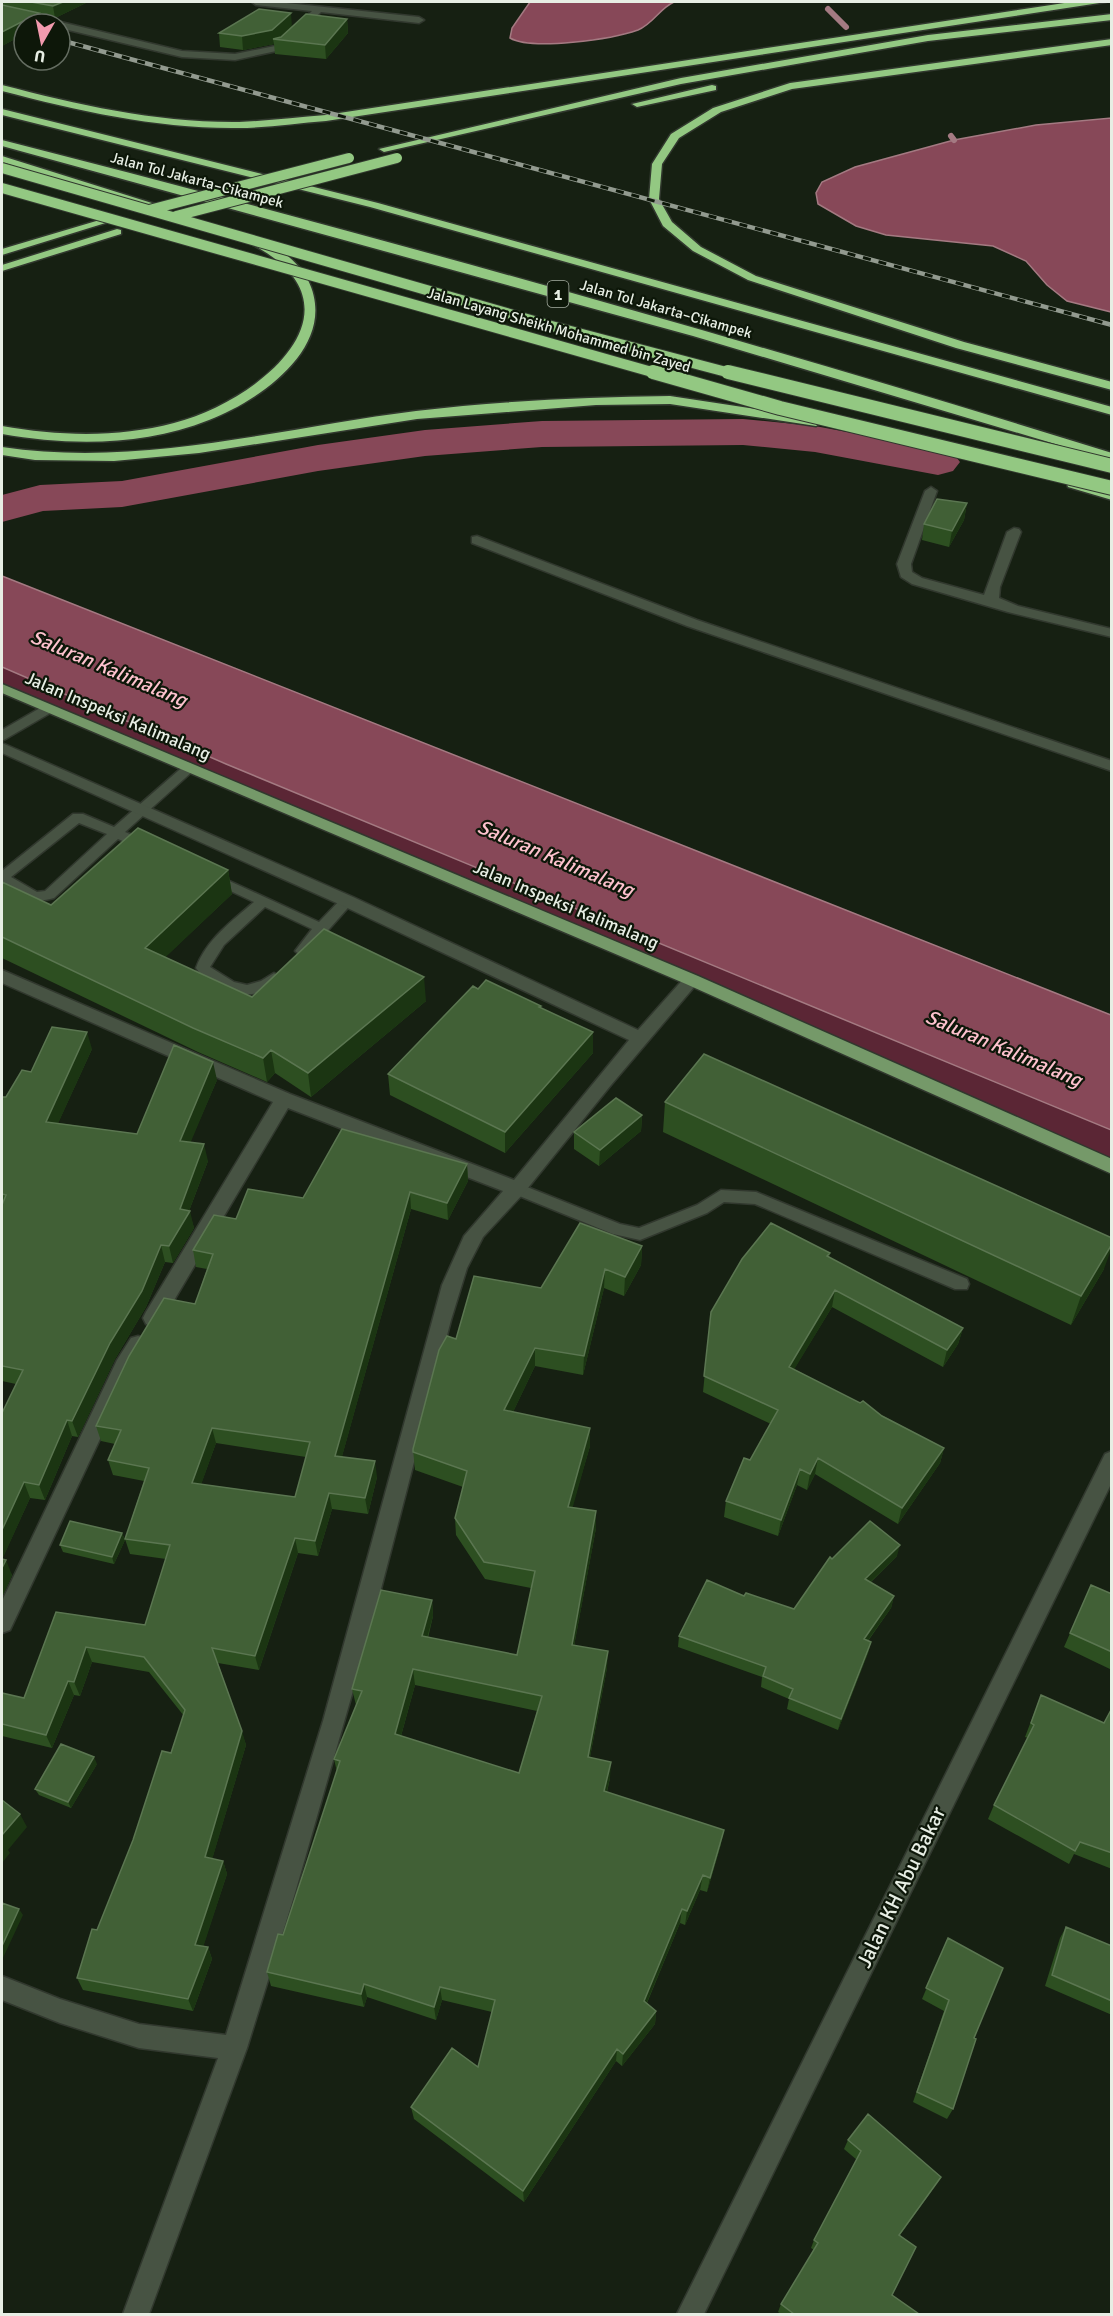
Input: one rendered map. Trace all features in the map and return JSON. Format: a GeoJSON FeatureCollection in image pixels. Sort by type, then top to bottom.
{"type":"FeatureCollection","features":[{"type":"Feature","properties":{"kind":"highway"},"geometry":{"type":"LineString","coordinates":[[2,88],[56,103],[127,117],[239,125],[315,119],[1048,6],[1101,2]]}},
{"type":"Feature","properties":{"kind":"highway"},"geometry":{"type":"LineString","coordinates":[[373,152],[681,81],[928,38],[1112,17]]}},
{"type":"Feature","properties":{"kind":"highway"},"geometry":{"type":"LineString","coordinates":[[626,106],[726,84],[915,50],[1017,39]]}},
{"type":"Feature","properties":{"kind":"highway"},"geometry":{"type":"LineString","coordinates":[[1112,42],[892,70],[790,86],[717,110],[675,136],[657,164],[654,199],[667,224],[697,249],[752,278],[960,345],[1112,386]]}},
{"type":"Feature","properties":{"kind":"highway","name":"Jalan Tol Jakarta–Cikampek"},"geometry":{"type":"LineString","coordinates":[[2,112],[374,205],[1112,411]]}},
{"type":"Feature","properties":{"kind":"highway"},"geometry":{"type":"LineString","coordinates":[[513,131],[536,126]]}},
{"type":"Feature","properties":{"kind":"highway","name":"Jalan Tol Jakarta–Cikampek"},"geometry":{"type":"LineString","coordinates":[[2,143],[590,302],[927,399],[1112,457]]}},
{"type":"Feature","properties":{"kind":"highway"},"geometry":{"type":"LineString","coordinates":[[2,252],[107,221],[361,155]]}},
{"type":"Feature","properties":{"kind":"highway"},"geometry":{"type":"LineString","coordinates":[[2,268],[117,232],[409,156]]}},
{"type":"Feature","properties":{"kind":"highway"},"geometry":{"type":"LineString","coordinates":[[2,159],[242,235],[268,248],[300,275],[312,307],[308,329],[296,352],[278,374],[243,399],[205,417],[162,430],[118,437],[44,438],[2,430]]}},
{"type":"Feature","properties":{"kind":"highway","name":"Jalan Layang Sheikh Mohammed bin Zayed"},"geometry":{"type":"LineString","coordinates":[[2,168],[548,325],[792,389],[1112,466]]}},
{"type":"Feature","properties":{"kind":"highway","name":"Jalan Layang Sheikh Mohammed bin Zayed"},"geometry":{"type":"LineString","coordinates":[[2,188],[780,408],[1112,488]]}},
{"type":"Feature","properties":{"kind":"highway"},"geometry":{"type":"LineString","coordinates":[[2,451],[34,456],[114,457],[199,449],[417,415],[596,401],[670,400],[773,414],[857,430],[986,460],[1112,496]]}},
{"type":"Feature","properties":{"kind":"main road","name":"Jalan Inspeksi Kalimalang"},"geometry":{"type":"LineString","coordinates":[[2,688],[47,709],[692,980],[1112,1167]]}},
{"type":"Feature","properties":{"kind":"street"},"geometry":{"type":"LineString","coordinates":[[256,2],[419,20]]}},
{"type":"Feature","properties":{"kind":"street"},"geometry":{"type":"LineString","coordinates":[[2,11],[182,54],[236,57],[278,48],[318,10]]}},
{"type":"Feature","properties":{"kind":"street"},"geometry":{"type":"LineString","coordinates":[[932,491],[904,564],[906,574],[917,581],[993,601],[1013,609],[1112,633]]}},
{"type":"Feature","properties":{"kind":"street"},"geometry":{"type":"LineString","coordinates":[[993,601],[991,596],[993,587],[1014,532]]}},
{"type":"Feature","properties":{"kind":"street"},"geometry":{"type":"LineString","coordinates":[[477,540],[692,623],[1112,766]]}},
{"type":"Feature","properties":{"kind":"street"},"geometry":{"type":"LineString","coordinates":[[2,736],[47,709]]}},
{"type":"Feature","properties":{"kind":"street"},"geometry":{"type":"LineString","coordinates":[[2,748],[138,811],[347,901],[638,1037]]}},
{"type":"Feature","properties":{"kind":"street"},"geometry":{"type":"LineString","coordinates":[[2,976],[284,1099],[518,1189]]}},
{"type":"Feature","properties":{"kind":"street"},"geometry":{"type":"LineString","coordinates":[[136,2314],[168,2235],[236,2048],[292,1867],[358,1634],[446,1307],[465,1251],[475,1233],[518,1189],[638,1037],[692,980]]}},
{"type":"Feature","properties":{"kind":"street"},"geometry":{"type":"LineString","coordinates":[[2,1623],[124,1366],[284,1099]]}},
{"type":"Feature","properties":{"kind":"street","name":"Jalan KH Abu Bakar"},"geometry":{"type":"LineString","coordinates":[[690,2314],[1112,1460]]}},
{"type":"Feature","properties":{"kind":"street"},"geometry":{"type":"LineString","coordinates":[[2,1988],[60,2012],[139,2037],[236,2048]]}},
{"type":"Feature","properties":{"kind":"lane"},"geometry":{"type":"LineString","coordinates":[[159,851],[117,832],[76,818],[5,875],[4,879],[35,897],[49,895],[117,832],[138,811],[189,767]]}},
{"type":"Feature","properties":{"kind":"lane"},"geometry":{"type":"LineString","coordinates":[[201,871],[321,928]]}},
{"type":"Feature","properties":{"kind":"lane"},"geometry":{"type":"LineString","coordinates":[[263,901],[213,948],[204,960],[203,968],[210,975],[250,991],[268,985],[347,901]]}},
{"type":"Feature","properties":{"kind":"lane"},"geometry":{"type":"LineString","coordinates":[[518,1189],[618,1230],[640,1234],[702,1209],[721,1196],[756,1198],[961,1284]]}},
{"type":"Feature","properties":{"kind":"shaded area"},"geometry":{"type":"Polygon","coordinates":[[[2,663],[1111,1129],[1111,1167],[692,980],[47,709],[2,688],[2,663]]]}},
{"type":"Feature","properties":{"kind":"water"},"geometry":{"type":"Polygon","coordinates":[[[530,2],[674,2],[638,30],[592,40],[536,44],[510,38],[512,28],[530,2]]]}},
{"type":"Feature","properties":{"kind":"water"},"geometry":{"type":"Polygon","coordinates":[[[1111,118],[1111,312],[1067,301],[1047,285],[1026,261],[993,246],[886,235],[856,226],[818,204],[816,193],[822,182],[855,167],[954,140],[1036,125],[1111,118]]]}},
{"type":"Feature","properties":{"kind":"water","name":"Saluran Kalimalang"},"geometry":{"type":"Polygon","coordinates":[[[2,576],[1111,1015],[1111,1130],[226,764],[2,667],[2,576]]]}},
{"type":"Feature","properties":{"kind":"building"},"geometry":{"type":"Polygon","coordinates":[[[31,2],[63,2],[53,6],[31,2]]]}},
{"type":"Feature","properties":{"kind":"building"},"geometry":{"type":"Polygon","coordinates":[[[2,5],[34,12],[12,12],[12,27],[2,32],[2,5]]]}},
{"type":"Feature","properties":{"kind":"building"},"geometry":{"type":"Polygon","coordinates":[[[259,9],[291,13],[272,30],[242,36],[219,33],[259,9]]]}},
{"type":"Feature","properties":{"kind":"building"},"geometry":{"type":"Polygon","coordinates":[[[306,14],[347,19],[325,45],[273,39],[281,37],[306,14]]]}},
{"type":"Feature","properties":{"kind":"building"},"geometry":{"type":"Polygon","coordinates":[[[937,499],[967,503],[952,531],[924,524],[937,499]]]}},
{"type":"Feature","properties":{"kind":"building"},"geometry":{"type":"Polygon","coordinates":[[[138,828],[228,870],[145,948],[252,997],[324,929],[424,977],[308,1073],[271,1050],[263,1058],[193,1028],[2,937],[2,882],[51,905],[138,828]]]}},
{"type":"Feature","properties":{"kind":"building"},"geometry":{"type":"Polygon","coordinates":[[[486,980],[593,1032],[505,1132],[388,1074],[473,986],[478,989],[486,980]]]}},
{"type":"Feature","properties":{"kind":"building"},"geometry":{"type":"Polygon","coordinates":[[[52,1027],[87,1032],[46,1122],[137,1134],[174,1045],[213,1062],[180,1141],[204,1144],[180,1209],[190,1211],[169,1246],[161,1245],[142,1291],[110,1343],[72,1421],[67,1420],[39,1485],[24,1482],[2,1530],[2,1413],[23,1370],[2,1366],[2,1205],[6,1195],[2,1194],[2,1097],[6,1097],[22,1070],[31,1072],[52,1027]]]}},
{"type":"Feature","properties":{"kind":"building"},"geometry":{"type":"Polygon","coordinates":[[[704,1054],[1112,1238],[1112,1244],[1081,1296],[665,1102],[704,1054]]]}},
{"type":"Feature","properties":{"kind":"building"},"geometry":{"type":"Polygon","coordinates":[[[616,1098],[642,1115],[600,1150],[574,1132],[616,1098]]]}},
{"type":"Feature","properties":{"kind":"building"},"geometry":{"type":"Polygon","coordinates":[[[342,1129],[467,1164],[447,1203],[410,1192],[335,1456],[375,1461],[365,1498],[329,1493],[315,1541],[295,1538],[255,1656],[212,1648],[242,1731],[205,1857],[223,1861],[195,1945],[208,1947],[188,1999],[77,1978],[92,1929],[97,1930],[133,1840],[162,1751],[171,1753],[185,1710],[144,1657],[86,1647],[74,1682],[68,1681],[46,1735],[2,1724],[2,1693],[24,1698],[56,1612],[145,1625],[170,1545],[125,1539],[149,1468],[108,1460],[121,1430],[96,1426],[129,1356],[164,1298],[195,1304],[213,1254],[193,1250],[214,1215],[236,1219],[248,1189],[303,1198],[342,1129]],[[212,1428],[192,1483],[295,1497],[310,1442],[212,1428]]]}},
{"type":"Feature","properties":{"kind":"building"},"geometry":{"type":"Polygon","coordinates":[[[580,1223],[642,1246],[625,1277],[605,1269],[584,1356],[535,1348],[504,1410],[590,1428],[568,1507],[596,1511],[572,1645],[608,1651],[588,1757],[611,1762],[604,1791],[724,1830],[710,1878],[703,1875],[687,1911],[682,1909],[644,2001],[656,2011],[623,2054],[617,2049],[523,2191],[411,2107],[452,2048],[478,2067],[495,2000],[440,1987],[434,2007],[364,1984],[361,1994],[267,1972],[278,1934],[283,1935],[340,1761],[334,1759],[362,1691],[352,1689],[381,1590],[432,1600],[422,1636],[517,1655],[535,1571],[484,1562],[455,1518],[467,1471],[413,1452],[413,1449],[439,1350],[447,1336],[456,1339],[474,1276],[541,1288],[580,1223]],[[413,1669],[395,1734],[519,1773],[542,1696],[413,1669]]]}},
{"type":"Feature","properties":{"kind":"building"},"geometry":{"type":"Polygon","coordinates":[[[771,1223],[830,1253],[827,1256],[963,1328],[947,1350],[835,1290],[789,1367],[860,1403],[863,1401],[882,1416],[944,1448],[902,1508],[818,1458],[810,1474],[800,1469],[781,1520],[726,1501],[744,1458],[750,1460],[778,1410],[704,1376],[711,1312],[742,1259],[771,1223]]]}},
{"type":"Feature","properties":{"kind":"building"},"geometry":{"type":"Polygon","coordinates":[[[70,1521],[122,1533],[112,1557],[60,1545],[70,1521]]]}},
{"type":"Feature","properties":{"kind":"building"},"geometry":{"type":"Polygon","coordinates":[[[870,1521],[900,1545],[865,1579],[894,1596],[864,1639],[871,1642],[841,1719],[789,1698],[793,1689],[763,1676],[766,1667],[679,1636],[707,1580],[744,1596],[746,1593],[794,1609],[830,1557],[832,1559],[870,1521]]]}},
{"type":"Feature","properties":{"kind":"building"},"geometry":{"type":"Polygon","coordinates":[[[1091,1585],[1112,1594],[1112,1652],[1070,1633],[1091,1585]]]}},
{"type":"Feature","properties":{"kind":"building"},"geometry":{"type":"Polygon","coordinates":[[[1041,1695],[1104,1723],[1112,1708],[1112,1853],[1080,1842],[1075,1851],[994,1805],[1034,1725],[1031,1723],[1041,1695]]]}},
{"type":"Feature","properties":{"kind":"building"},"geometry":{"type":"Polygon","coordinates":[[[61,1744],[94,1757],[68,1802],[35,1789],[61,1744]]]}},
{"type":"Feature","properties":{"kind":"building"},"geometry":{"type":"Polygon","coordinates":[[[2,1800],[20,1814],[2,1835],[2,1800]]]}},
{"type":"Feature","properties":{"kind":"building"},"geometry":{"type":"Polygon","coordinates":[[[2,1903],[19,1909],[2,1946],[2,1903]]]}},
{"type":"Feature","properties":{"kind":"building"},"geometry":{"type":"Polygon","coordinates":[[[1066,1927],[1112,1946],[1112,2001],[1052,1975],[1066,1927]]]}},
{"type":"Feature","properties":{"kind":"building"},"geometry":{"type":"Polygon","coordinates":[[[948,1938],[1003,1968],[974,2038],[976,2039],[953,2109],[917,2092],[949,2000],[926,1988],[948,1938]]]}},
{"type":"Feature","properties":{"kind":"building"},"geometry":{"type":"Polygon","coordinates":[[[868,2114],[941,2177],[899,2235],[916,2247],[892,2295],[919,2314],[794,2314],[781,2304],[818,2243],[814,2240],[861,2151],[848,2140],[868,2114]]]}},
{"type":"Feature","properties":{"kind":"waterway"},"geometry":{"type":"LineString","coordinates":[[828,9],[846,27]]}},
{"type":"Feature","properties":{"kind":"waterway"},"geometry":{"type":"LineString","coordinates":[[951,136],[954,140]]}},
{"type":"Feature","properties":{"kind":"waterway"},"geometry":{"type":"LineString","coordinates":[[2,509],[40,498],[122,494],[318,458],[425,443],[542,434],[743,432],[815,439],[938,462]]}},
{"type":"Feature","properties":{"kind":"railway"},"geometry":{"type":"LineString","coordinates":[[72,43],[1112,325]]}}]}
